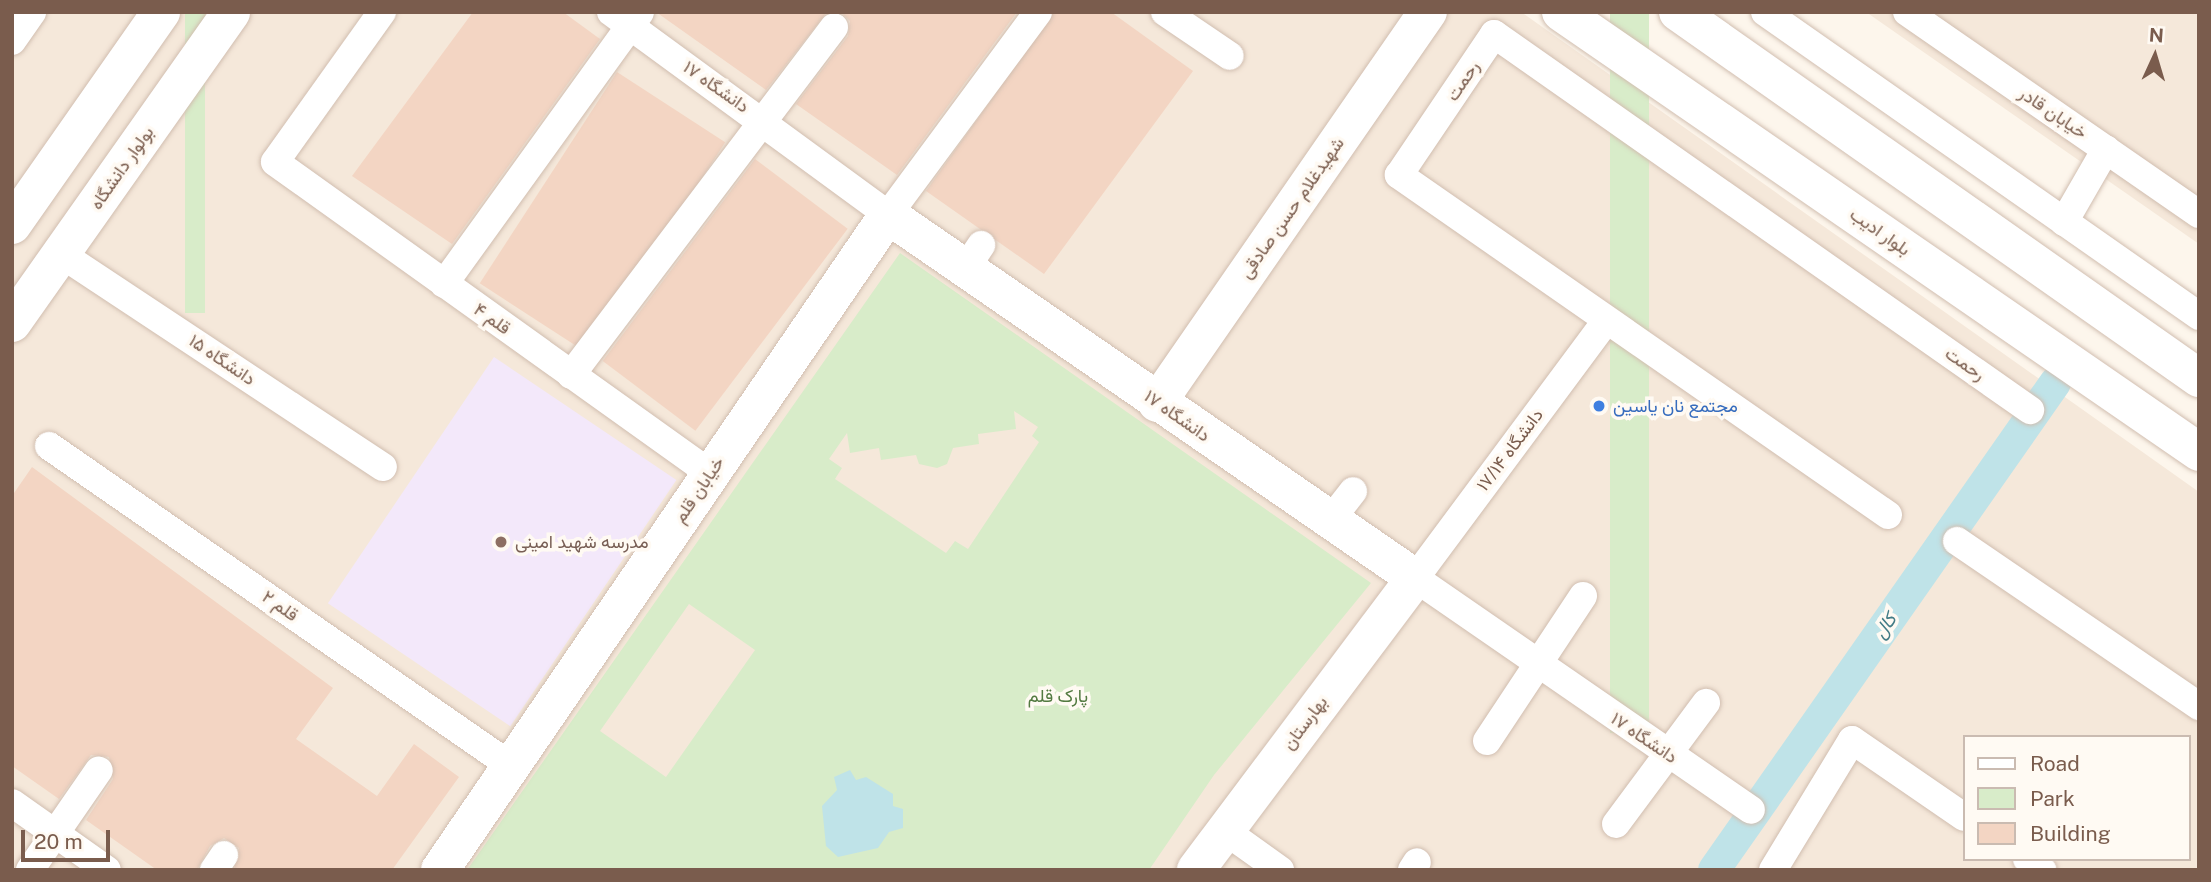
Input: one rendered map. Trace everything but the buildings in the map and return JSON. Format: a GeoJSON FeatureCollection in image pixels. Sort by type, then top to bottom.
{"type":"FeatureCollection","features":[{"type":"Feature","properties":{"kind":"street"},"geometry":{"type":"LineString","coordinates":[[12,41],[33,12]]}},
{"type":"Feature","properties":{"kind":"street"},"geometry":{"type":"LineString","coordinates":[[12,225],[161,12]]}},
{"type":"Feature","properties":{"kind":"street","name":"بولوار دانشگاه"},"geometry":{"type":"LineString","coordinates":[[12,323],[231,12]]}},
{"type":"Feature","properties":{"kind":"street","name":"قلم ۴"},"geometry":{"type":"LineString","coordinates":[[382,12],[275,162],[710,474]]}},
{"type":"Feature","properties":{"kind":"street"},"geometry":{"type":"LineString","coordinates":[[888,215],[1038,12]]}},
{"type":"Feature","properties":{"kind":"street"},"geometry":{"type":"LineString","coordinates":[[1165,12],[1230,56]]}},
{"type":"Feature","properties":{"kind":"street","name":"شهیدغلام حسن صادقی"},"geometry":{"type":"LineString","coordinates":[[1157,403],[1427,12]]}},
{"type":"Feature","properties":{"kind":"street","name":"بلوار ادیب"},"geometry":{"type":"LineString","coordinates":[[1561,12],[2199,452]]}},
{"type":"Feature","properties":{"kind":"street"},"geometry":{"type":"LineString","coordinates":[[1678,12],[2199,378]]}},
{"type":"Feature","properties":{"kind":"street"},"geometry":{"type":"LineString","coordinates":[[1765,12],[1790,22],[2064,222],[2199,316]]}},
{"type":"Feature","properties":{"kind":"street","name":"خیابان قادر"},"geometry":{"type":"LineString","coordinates":[[1907,12],[2199,214]]}},
{"type":"Feature","properties":{"kind":"street"},"geometry":{"type":"LineString","coordinates":[[444,284],[627,17]]}},
{"type":"Feature","properties":{"kind":"street","name":"دانشگاه ۱۷"},"geometry":{"type":"LineString","coordinates":[[627,17],[888,215],[973,257],[1157,403],[1415,578],[1537,666],[1751,810]]}},
{"type":"Feature","properties":{"kind":"street"},"geometry":{"type":"LineString","coordinates":[[571,375],[834,27]]}},
{"type":"Feature","properties":{"kind":"street","name":"رحمت"},"geometry":{"type":"LineString","coordinates":[[1888,515],[1399,175],[1494,34],[2031,410]]}},
{"type":"Feature","properties":{"kind":"street"},"geometry":{"type":"LineString","coordinates":[[2064,222],[2106,149]]}},
{"type":"Feature","properties":{"kind":"street","name":"خیابان قلم"},"geometry":{"type":"LineString","coordinates":[[440,870],[888,215]]}},
{"type":"Feature","properties":{"kind":"street","name":"دانشگاه ۱۵"},"geometry":{"type":"LineString","coordinates":[[61,254],[383,467]]}},
{"type":"Feature","properties":{"kind":"street","name":"دانشگاه ۱۷/۱۴"},"geometry":{"type":"LineString","coordinates":[[1415,578],[1606,321]]}},
{"type":"Feature","properties":{"kind":"street","name":"قلم ۲"},"geometry":{"type":"LineString","coordinates":[[49,446],[511,766]]}},
{"type":"Feature","properties":{"kind":"street"},"geometry":{"type":"LineString","coordinates":[[1329,522],[1353,491]]}},
{"type":"Feature","properties":{"kind":"street"},"geometry":{"type":"LineString","coordinates":[[1957,541],[2199,706]]}},
{"type":"Feature","properties":{"kind":"street","name":"بهارستان"},"geometry":{"type":"LineString","coordinates":[[1196,870],[1415,578]]}},
{"type":"Feature","properties":{"kind":"street"},"geometry":{"type":"LineString","coordinates":[[1487,741],[1583,596]]}},
{"type":"Feature","properties":{"kind":"street"},"geometry":{"type":"LineString","coordinates":[[1616,824],[1706,703]]}},
{"type":"Feature","properties":{"kind":"street"},"geometry":{"type":"LineString","coordinates":[[1773,870],[1852,740],[1962,816]]}},
{"type":"Feature","properties":{"kind":"street"},"geometry":{"type":"LineString","coordinates":[[30,870],[99,769]]}},
{"type":"Feature","properties":{"kind":"street"},"geometry":{"type":"LineString","coordinates":[[12,803],[107,870]]}},
{"type":"Feature","properties":{"kind":"street"},"geometry":{"type":"LineString","coordinates":[[1224,830],[1280,870]]}},
{"type":"Feature","properties":{"kind":"shaded area"},"geometry":{"type":"Polygon","coordinates":[[[12,12],[1521,12],[2199,492],[2199,870],[12,870],[12,12]]]}},
{"type":"Feature","properties":{"kind":"shaded area"},"geometry":{"type":"Polygon","coordinates":[[[1866,12],[2199,12],[2199,244],[1866,12]]]}},
{"type":"Feature","properties":{"kind":"shaded area","name":"مدرسه شهید امینی"},"geometry":{"type":"Polygon","coordinates":[[[494,357],[676,480],[510,726],[328,603],[494,357]]]}},
{"type":"Feature","properties":{"kind":"green space"},"geometry":{"type":"Polygon","coordinates":[[[185,12],[205,12],[205,313],[185,313],[185,12]]]}},
{"type":"Feature","properties":{"kind":"green space"},"geometry":{"type":"Polygon","coordinates":[[[1610,12],[1649,12],[1649,733],[1610,733],[1610,12]]]}},
{"type":"Feature","properties":{"kind":"green space","name":"پارک قلم"},"geometry":{"type":"Polygon","coordinates":[[[900,253],[1371,583],[1214,775],[1149,870],[467,870],[900,253]],[[1014,411],[1016,429],[978,434],[979,444],[953,448],[947,464],[937,468],[919,464],[916,455],[881,460],[879,448],[850,453],[847,433],[829,459],[842,468],[835,479],[946,553],[955,541],[968,549],[1039,442],[1032,436],[1038,427],[1014,411]],[[689,604],[600,731],[666,777],[755,650],[689,604]]]}},
{"type":"Feature","properties":{"kind":"water"},"geometry":{"type":"Polygon","coordinates":[[[850,770],[856,780],[866,777],[893,794],[893,806],[903,809],[903,828],[889,832],[878,848],[838,857],[826,846],[822,806],[837,790],[834,777],[850,770]]]}},
{"type":"Feature","properties":{"kind":"waterway","name":"کال"},"geometry":{"type":"LineString","coordinates":[[1714,870],[2055,383]]}},
{"type":"Feature","properties":{"kind":"place","name":"مجتمع نان یاسین"},"geometry":{"type":"Point","coordinates":[1599,406]}},
{"type":"Feature","properties":{"kind":"place","name":"مدرسه شهید امینی"},"geometry":{"type":"Point","coordinates":[501,542]}}]}
